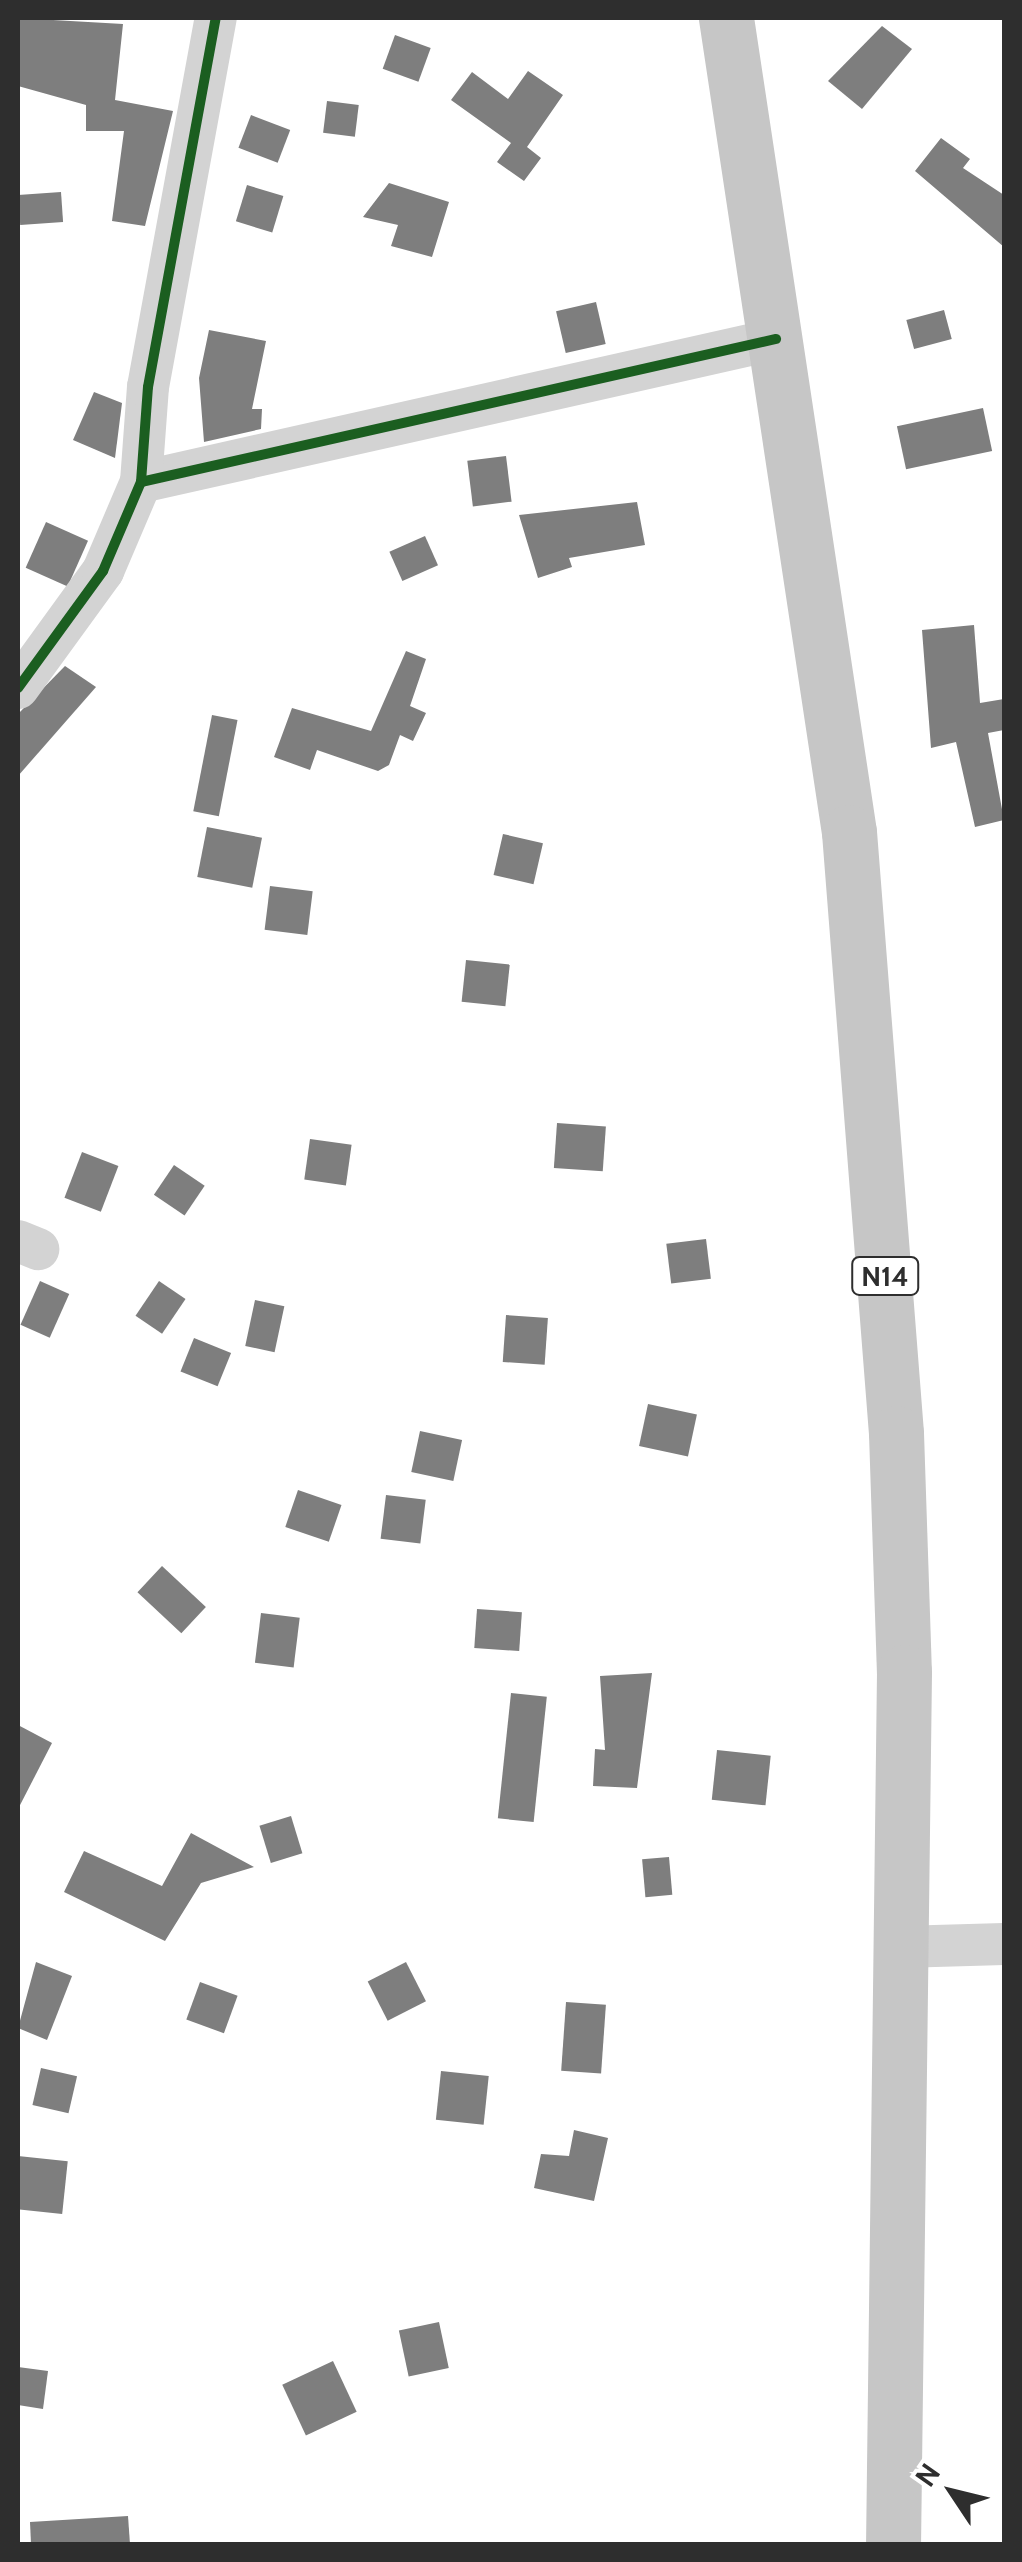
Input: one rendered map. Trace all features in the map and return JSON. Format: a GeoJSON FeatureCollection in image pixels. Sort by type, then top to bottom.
{"type":"FeatureCollection","features":[{"type":"Feature","properties":{"kind":"main road","name":"N14"},"geometry":{"type":"LineString","coordinates":[[726,18],[850,832],[876,1128],[904,1672],[893,2544]]}},
{"type":"Feature","properties":{"kind":"street"},"geometry":{"type":"LineString","coordinates":[[18,688],[103,571],[141,482],[148,387],[216,18]]}},
{"type":"Feature","properties":{"kind":"street"},"geometry":{"type":"LineString","coordinates":[[141,482],[776,338]]}},
{"type":"Feature","properties":{"kind":"street"},"geometry":{"type":"LineString","coordinates":[[900,1948],[1004,1944]]}},
{"type":"Feature","properties":{"kind":"building"},"geometry":{"type":"Polygon","coordinates":[[[18,18],[123,24],[115,100],[173,111],[145,226],[112,221],[124,131],[86,131],[86,105],[18,86],[18,18]]]}},
{"type":"Feature","properties":{"kind":"building"},"geometry":{"type":"Polygon","coordinates":[[[882,26],[912,49],[862,109],[828,81],[882,26]]]}},
{"type":"Feature","properties":{"kind":"building"},"geometry":{"type":"Polygon","coordinates":[[[395,35],[431,48],[418,82],[383,69],[395,35]]]}},
{"type":"Feature","properties":{"kind":"building"},"geometry":{"type":"Polygon","coordinates":[[[528,71],[563,95],[527,147],[541,158],[524,181],[497,162],[511,143],[451,100],[472,72],[508,99],[528,71]]]}},
{"type":"Feature","properties":{"kind":"building"},"geometry":{"type":"Polygon","coordinates":[[[327,101],[359,105],[355,137],[323,133],[327,101]]]}},
{"type":"Feature","properties":{"kind":"building"},"geometry":{"type":"Polygon","coordinates":[[[251,115],[290,130],[278,163],[238,148],[251,115]]]}},
{"type":"Feature","properties":{"kind":"building"},"geometry":{"type":"Polygon","coordinates":[[[941,138],[970,159],[963,168],[1004,195],[1004,247],[915,171],[941,138]]]}},
{"type":"Feature","properties":{"kind":"building"},"geometry":{"type":"Polygon","coordinates":[[[389,183],[449,202],[432,257],[391,246],[398,225],[363,217],[389,183]]]}},
{"type":"Feature","properties":{"kind":"building"},"geometry":{"type":"Polygon","coordinates":[[[247,185],[283,196],[272,232],[236,221],[247,185]]]}},
{"type":"Feature","properties":{"kind":"building"},"geometry":{"type":"Polygon","coordinates":[[[61,192],[63,222],[20,225],[18,195],[61,192]]]}},
{"type":"Feature","properties":{"kind":"building"},"geometry":{"type":"Polygon","coordinates":[[[596,302],[606,344],[566,353],[556,311],[596,302]]]}},
{"type":"Feature","properties":{"kind":"building"},"geometry":{"type":"Polygon","coordinates":[[[944,310],[952,339],[914,349],[906,320],[944,310]]]}},
{"type":"Feature","properties":{"kind":"building"},"geometry":{"type":"Polygon","coordinates":[[[209,330],[266,341],[252,409],[262,409],[261,429],[204,442],[199,378],[209,330]]]}},
{"type":"Feature","properties":{"kind":"building"},"geometry":{"type":"Polygon","coordinates":[[[94,392],[122,403],[115,458],[73,440],[94,392]]]}},
{"type":"Feature","properties":{"kind":"building"},"geometry":{"type":"Polygon","coordinates":[[[983,408],[992,451],[906,469],[897,426],[983,408]]]}},
{"type":"Feature","properties":{"kind":"building"},"geometry":{"type":"Polygon","coordinates":[[[506,456],[512,502],[473,506],[467,461],[506,456]]]}},
{"type":"Feature","properties":{"kind":"building"},"geometry":{"type":"Polygon","coordinates":[[[637,502],[645,545],[569,558],[572,567],[538,578],[519,515],[637,502]]]}},
{"type":"Feature","properties":{"kind":"building"},"geometry":{"type":"Polygon","coordinates":[[[46,522],[88,541],[68,586],[26,568],[46,522]]]}},
{"type":"Feature","properties":{"kind":"building"},"geometry":{"type":"Polygon","coordinates":[[[425,536],[438,565],[402,581],[389,552],[425,536]]]}},
{"type":"Feature","properties":{"kind":"building"},"geometry":{"type":"Polygon","coordinates":[[[974,625],[980,703],[1004,699],[1004,730],[988,733],[1004,820],[975,827],[956,742],[931,748],[922,630],[974,625]]]}},
{"type":"Feature","properties":{"kind":"building"},"geometry":{"type":"Polygon","coordinates":[[[406,651],[426,659],[410,706],[426,713],[413,741],[400,735],[389,765],[378,771],[317,750],[310,770],[274,757],[292,708],[371,731],[406,651]]]}},
{"type":"Feature","properties":{"kind":"building"},"geometry":{"type":"Polygon","coordinates":[[[65,666],[96,687],[18,776],[18,714],[65,666]]]}},
{"type":"Feature","properties":{"kind":"building"},"geometry":{"type":"Polygon","coordinates":[[[212,715],[238,720],[219,816],[193,811],[212,715]]]}},
{"type":"Feature","properties":{"kind":"building"},"geometry":{"type":"Polygon","coordinates":[[[207,827],[262,838],[252,888],[197,877],[207,827]]]}},
{"type":"Feature","properties":{"kind":"building"},"geometry":{"type":"Polygon","coordinates":[[[503,834],[543,843],[534,884],[494,875],[503,834]]]}},
{"type":"Feature","properties":{"kind":"building"},"geometry":{"type":"Polygon","coordinates":[[[270,886],[313,891],[307,935],[265,930],[270,886]]]}},
{"type":"Feature","properties":{"kind":"building"},"geometry":{"type":"Polygon","coordinates":[[[466,960],[510,965],[505,1006],[462,1002],[466,960]]]}},
{"type":"Feature","properties":{"kind":"building"},"geometry":{"type":"Polygon","coordinates":[[[557,1123],[606,1126],[603,1171],[554,1168],[557,1123]]]}},
{"type":"Feature","properties":{"kind":"building"},"geometry":{"type":"Polygon","coordinates":[[[310,1139],[352,1145],[346,1185],[304,1180],[310,1139]]]}},
{"type":"Feature","properties":{"kind":"building"},"geometry":{"type":"Polygon","coordinates":[[[82,1152],[118,1166],[101,1212],[64,1198],[82,1152]]]}},
{"type":"Feature","properties":{"kind":"building"},"geometry":{"type":"Polygon","coordinates":[[[174,1165],[205,1186],[185,1216],[154,1195],[174,1165]]]}},
{"type":"Feature","properties":{"kind":"building"},"geometry":{"type":"Polygon","coordinates":[[[706,1239],[711,1279],[671,1284],[666,1244],[706,1239]]]}},
{"type":"Feature","properties":{"kind":"building"},"geometry":{"type":"Polygon","coordinates":[[[40,1281],[69,1294],[50,1338],[20,1325],[40,1281]]]}},
{"type":"Feature","properties":{"kind":"building"},"geometry":{"type":"Polygon","coordinates":[[[159,1281],[186,1299],[162,1334],[136,1316],[159,1281]]]}},
{"type":"Feature","properties":{"kind":"building"},"geometry":{"type":"Polygon","coordinates":[[[255,1300],[284,1306],[275,1352],[245,1346],[255,1300]]]}},
{"type":"Feature","properties":{"kind":"building"},"geometry":{"type":"Polygon","coordinates":[[[506,1315],[548,1318],[545,1365],[503,1362],[506,1315]]]}},
{"type":"Feature","properties":{"kind":"building"},"geometry":{"type":"Polygon","coordinates":[[[194,1338],[231,1353],[218,1386],[181,1371],[194,1338]]]}},
{"type":"Feature","properties":{"kind":"building"},"geometry":{"type":"Polygon","coordinates":[[[648,1404],[697,1414],[688,1456],[639,1446],[648,1404]]]}},
{"type":"Feature","properties":{"kind":"building"},"geometry":{"type":"Polygon","coordinates":[[[420,1431],[462,1440],[453,1481],[411,1472],[420,1431]]]}},
{"type":"Feature","properties":{"kind":"building"},"geometry":{"type":"Polygon","coordinates":[[[298,1490],[341,1505],[329,1542],[285,1527],[298,1490]]]}},
{"type":"Feature","properties":{"kind":"building"},"geometry":{"type":"Polygon","coordinates":[[[386,1495],[426,1500],[420,1544],[381,1539],[386,1495]]]}},
{"type":"Feature","properties":{"kind":"building"},"geometry":{"type":"Polygon","coordinates":[[[162,1566],[206,1607],[181,1633],[137,1592],[162,1566]]]}},
{"type":"Feature","properties":{"kind":"building"},"geometry":{"type":"Polygon","coordinates":[[[477,1609],[522,1612],[519,1651],[474,1648],[477,1609]]]}},
{"type":"Feature","properties":{"kind":"building"},"geometry":{"type":"Polygon","coordinates":[[[261,1613],[300,1618],[294,1667],[255,1663],[261,1613]]]}},
{"type":"Feature","properties":{"kind":"building"},"geometry":{"type":"Polygon","coordinates":[[[652,1673],[637,1788],[593,1786],[595,1749],[605,1750],[600,1676],[652,1673]]]}},
{"type":"Feature","properties":{"kind":"building"},"geometry":{"type":"Polygon","coordinates":[[[511,1693],[547,1697],[534,1822],[498,1818],[511,1693]]]}},
{"type":"Feature","properties":{"kind":"building"},"geometry":{"type":"Polygon","coordinates":[[[18,1725],[52,1743],[18,1809],[18,1725]]]}},
{"type":"Feature","properties":{"kind":"building"},"geometry":{"type":"Polygon","coordinates":[[[717,1750],[771,1756],[765,1805],[712,1800],[717,1750]]]}},
{"type":"Feature","properties":{"kind":"building"},"geometry":{"type":"Polygon","coordinates":[[[291,1816],[302,1853],[271,1863],[259,1826],[291,1816]]]}},
{"type":"Feature","properties":{"kind":"building"},"geometry":{"type":"Polygon","coordinates":[[[191,1833],[254,1867],[201,1883],[165,1941],[64,1892],[84,1851],[162,1886],[191,1833]]]}},
{"type":"Feature","properties":{"kind":"building"},"geometry":{"type":"Polygon","coordinates":[[[669,1857],[672,1895],[645,1897],[642,1859],[669,1857]]]}},
{"type":"Feature","properties":{"kind":"building"},"geometry":{"type":"Polygon","coordinates":[[[36,1962],[72,1976],[47,2040],[18,2028],[36,1962]]]}},
{"type":"Feature","properties":{"kind":"building"},"geometry":{"type":"Polygon","coordinates":[[[406,1962],[426,2001],[388,2021],[368,1982],[406,1962]]]}},
{"type":"Feature","properties":{"kind":"building"},"geometry":{"type":"Polygon","coordinates":[[[200,1982],[238,1996],[224,2033],[186,2020],[200,1982]]]}},
{"type":"Feature","properties":{"kind":"building"},"geometry":{"type":"Polygon","coordinates":[[[566,2002],[606,2005],[601,2074],[561,2071],[566,2002]]]}},
{"type":"Feature","properties":{"kind":"building"},"geometry":{"type":"Polygon","coordinates":[[[41,2068],[77,2076],[69,2113],[32,2105],[41,2068]]]}},
{"type":"Feature","properties":{"kind":"building"},"geometry":{"type":"Polygon","coordinates":[[[441,2071],[489,2076],[484,2125],[436,2120],[441,2071]]]}},
{"type":"Feature","properties":{"kind":"building"},"geometry":{"type":"Polygon","coordinates":[[[574,2130],[608,2138],[594,2201],[534,2188],[541,2154],[569,2156],[574,2130]]]}},
{"type":"Feature","properties":{"kind":"building"},"geometry":{"type":"Polygon","coordinates":[[[18,2156],[68,2161],[62,2214],[18,2209],[18,2156]]]}},
{"type":"Feature","properties":{"kind":"building"},"geometry":{"type":"Polygon","coordinates":[[[439,2322],[449,2368],[409,2376],[399,2331],[439,2322]]]}},
{"type":"Feature","properties":{"kind":"building"},"geometry":{"type":"Polygon","coordinates":[[[333,2361],[357,2412],[306,2435],[282,2385],[333,2361]]]}},
{"type":"Feature","properties":{"kind":"building"},"geometry":{"type":"Polygon","coordinates":[[[18,2367],[48,2371],[43,2409],[18,2405],[18,2367]]]}},
{"type":"Feature","properties":{"kind":"building"},"geometry":{"type":"Polygon","coordinates":[[[128,2516],[130,2544],[31,2544],[30,2522],[128,2516]]]}},
{"type":"Feature","properties":{"kind":"cycle path"},"geometry":{"type":"LineString","coordinates":[[18,688],[103,571],[141,482],[148,387],[216,18]]}},
{"type":"Feature","properties":{"kind":"cycle path"},"geometry":{"type":"LineString","coordinates":[[141,482],[776,339]]}}]}
